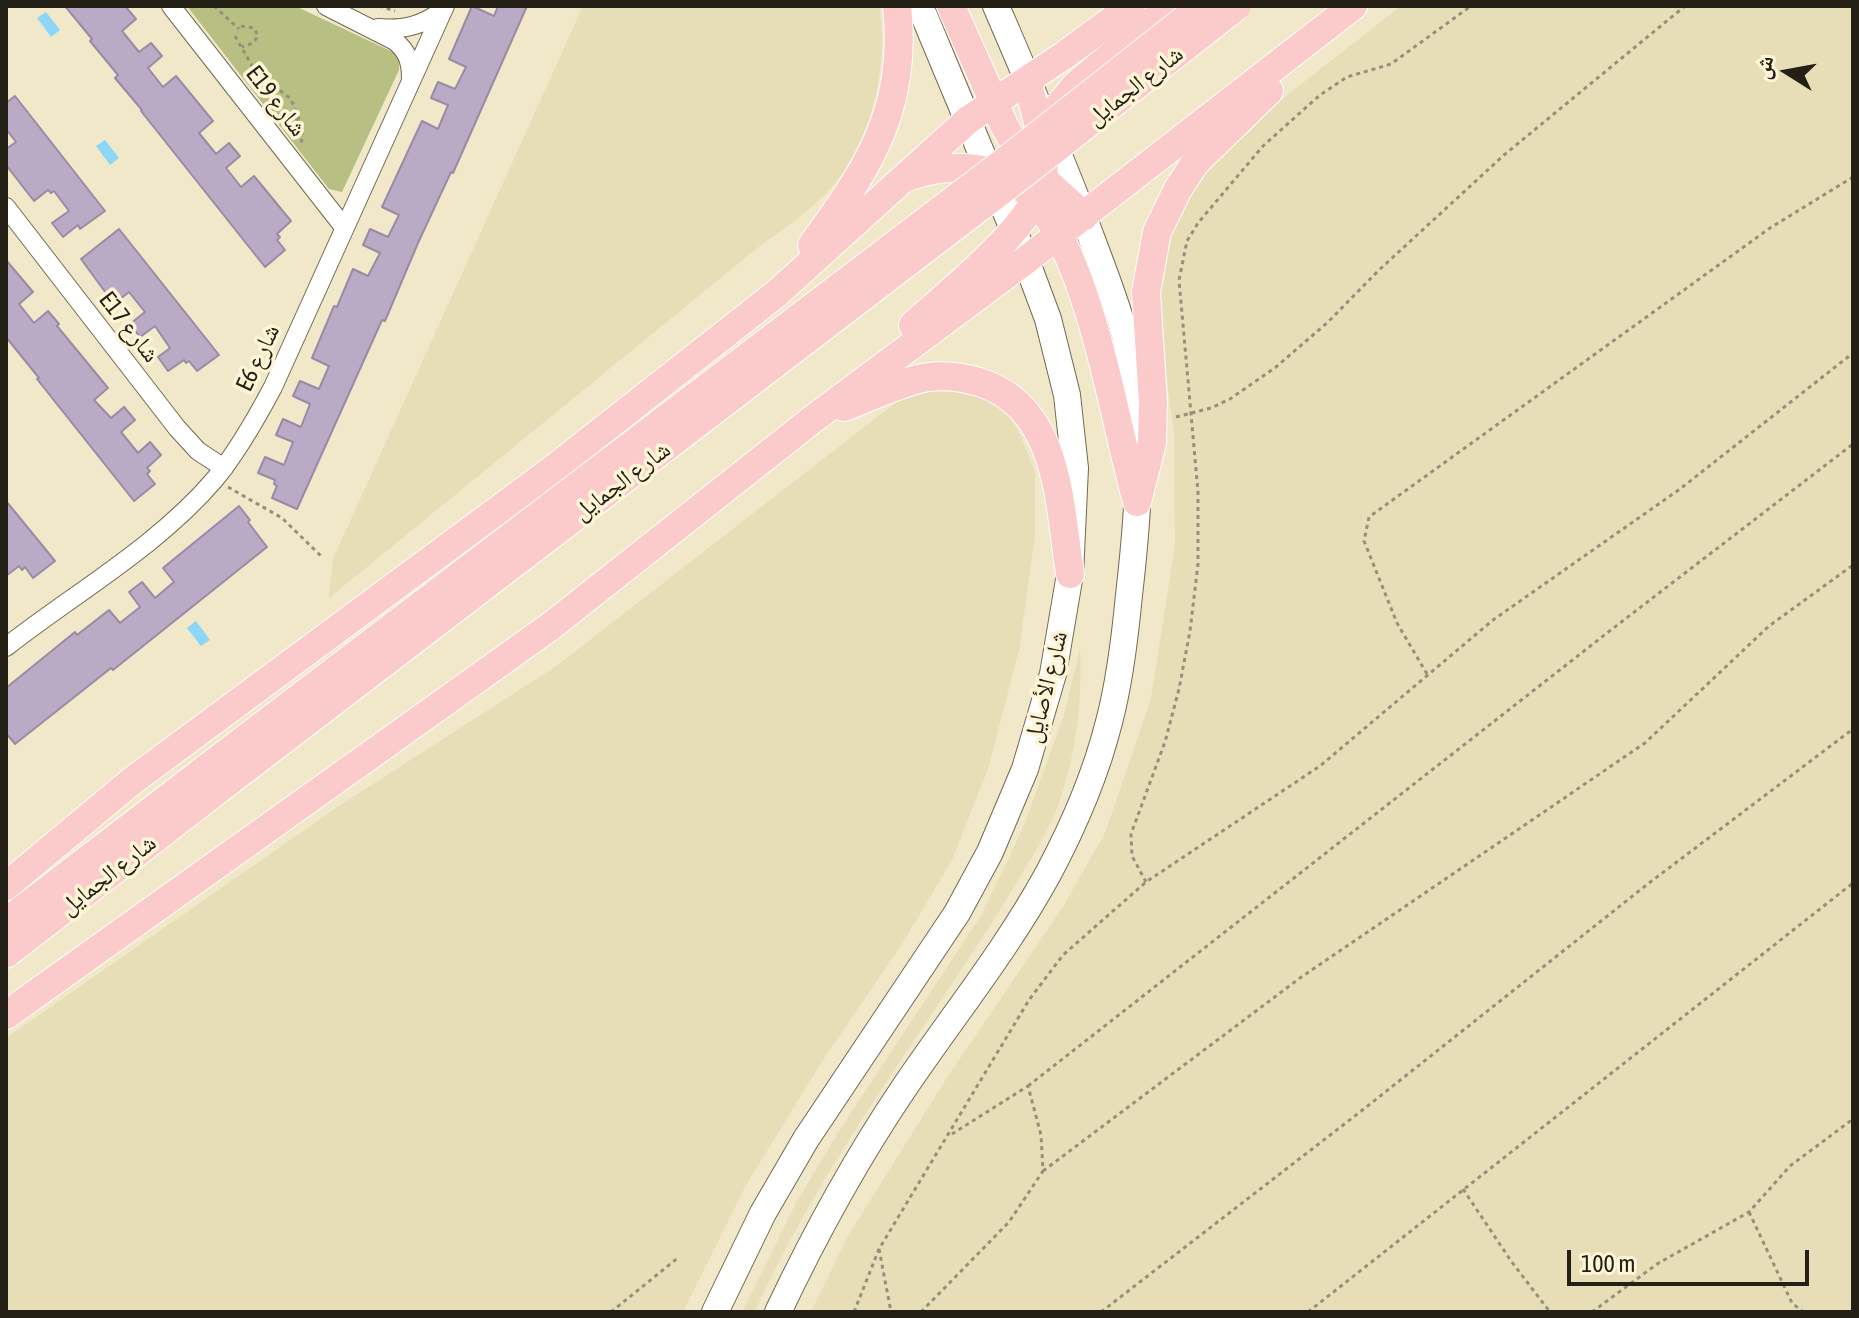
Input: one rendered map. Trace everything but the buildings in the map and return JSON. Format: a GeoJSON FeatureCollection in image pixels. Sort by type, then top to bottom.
{"type":"FeatureCollection","features":[{"type":"Feature","properties":{"kind":"main road"},"geometry":{"type":"LineString","coordinates":[[776,294],[850,194],[869,163],[894,94],[899,58],[897,6]]}},
{"type":"Feature","properties":{"kind":"main road"},"geometry":{"type":"LineString","coordinates":[[920,6],[989,172],[1027,197],[1057,236],[1092,324],[1137,502]]}},
{"type":"Feature","properties":{"kind":"main road"},"geometry":{"type":"LineString","coordinates":[[951,6],[1011,138],[1027,197]]}},
{"type":"Feature","properties":{"kind":"main road"},"geometry":{"type":"LineString","coordinates":[[778,1312],[811,1243],[853,1168],[1047,874],[1083,799],[1109,723],[1120,670],[1137,502],[1138,437],[1125,335],[1109,281],[1084,216],[1043,126],[996,6]]}},
{"type":"Feature","properties":{"kind":"main road"},"geometry":{"type":"LineString","coordinates":[[6,886],[132,781],[552,470],[776,294],[968,120],[1131,6]]}},
{"type":"Feature","properties":{"kind":"main road"},"geometry":{"type":"LineString","coordinates":[[1026,260],[1027,197],[1043,126],[1076,85],[1171,6]]}},
{"type":"Feature","properties":{"kind":"main road","name":"شارع الجمايل"},"geometry":{"type":"LineString","coordinates":[[6,954],[211,780],[1202,6]]}},
{"type":"Feature","properties":{"kind":"main road","name":"شارع الجمايل"},"geometry":{"type":"LineString","coordinates":[[6,922],[211,780],[1027,171],[1237,6]]}},
{"type":"Feature","properties":{"kind":"main road"},"geometry":{"type":"LineString","coordinates":[[6,1015],[551,626],[813,419],[1084,216],[1353,6]]}},
{"type":"Feature","properties":{"kind":"main road"},"geometry":{"type":"LineString","coordinates":[[1137,502],[1148,463],[1153,422],[1146,292],[1157,232],[1195,163],[1280,78],[1295,50]]}},
{"type":"Feature","properties":{"kind":"main road"},"geometry":{"type":"LineString","coordinates":[[903,178],[945,168],[989,172],[1027,197],[1084,216]]}},
{"type":"Feature","properties":{"kind":"main road"},"geometry":{"type":"LineString","coordinates":[[813,419],[1027,197]]}},
{"type":"Feature","properties":{"kind":"main road","name":"شارع الأصايل"},"geometry":{"type":"LineString","coordinates":[[715,1312],[763,1213],[806,1139],[957,913],[990,852],[1025,769],[1053,674],[1070,574],[1075,468],[1067,395],[1048,319],[1026,260]]}},
{"type":"Feature","properties":{"kind":"main road"},"geometry":{"type":"LineString","coordinates":[[813,419],[919,379],[943,376],[967,378],[989,385],[1013,399],[1032,419],[1046,443],[1054,470],[1070,574]]}},
{"type":"Feature","properties":{"kind":"street","name":"E19 شارع"},"geometry":{"type":"LineString","coordinates":[[171,6],[343,226]]}},
{"type":"Feature","properties":{"kind":"street"},"geometry":{"type":"LineString","coordinates":[[330,7],[371,27],[405,49],[410,60],[411,81]]}},
{"type":"Feature","properties":{"kind":"street"},"geometry":{"type":"LineString","coordinates":[[371,27],[403,29],[417,26],[444,9]]}},
{"type":"Feature","properties":{"kind":"street","name":"E6 شارع"},"geometry":{"type":"LineString","coordinates":[[12,642],[160,532],[219,473],[242,442],[273,387],[343,226],[444,9]]}},
{"type":"Feature","properties":{"kind":"street","name":"E17 شارع"},"geometry":{"type":"LineString","coordinates":[[6,207],[177,428],[219,473]]}},
{"type":"Feature","properties":{"kind":"street"},"geometry":{"type":"LineString","coordinates":[[6,622],[12,642]]}},
{"type":"Feature","properties":{"kind":"path"},"geometry":{"type":"LineString","coordinates":[[214,6],[240,28],[254,28],[258,36],[253,43],[242,47]]}},
{"type":"Feature","properties":{"kind":"path"},"geometry":{"type":"LineString","coordinates":[[1146,882],[1132,856],[1131,834],[1165,742],[1176,702],[1195,597],[1198,504],[1179,280],[1187,241],[1198,223],[1263,146],[1320,95],[1347,77],[1391,64],[1471,6]]}},
{"type":"Feature","properties":{"kind":"path"},"geometry":{"type":"LineString","coordinates":[[1153,422],[1189,414],[1230,399],[1276,367],[1328,322],[1378,271],[1504,155],[1685,6]]}},
{"type":"Feature","properties":{"kind":"path"},"geometry":{"type":"LineString","coordinates":[[235,36],[255,71],[283,91],[296,108],[303,129],[303,141],[292,161]]}},
{"type":"Feature","properties":{"kind":"path"},"geometry":{"type":"LineString","coordinates":[[1428,675],[1397,623],[1364,541],[1369,517],[1770,228],[1853,177]]}},
{"type":"Feature","properties":{"kind":"path"},"geometry":{"type":"LineString","coordinates":[[854,1312],[879,1249],[951,1135],[1029,1000],[1063,955],[1146,882],[1320,766],[1493,620],[1680,489],[1853,353]]}},
{"type":"Feature","properties":{"kind":"path"},"geometry":{"type":"LineString","coordinates":[[951,1135],[1028,1086],[1853,444]]}},
{"type":"Feature","properties":{"kind":"path"},"geometry":{"type":"LineString","coordinates":[[219,473],[282,518],[321,556]]}},
{"type":"Feature","properties":{"kind":"path"},"geometry":{"type":"LineString","coordinates":[[921,1312],[1009,1222],[1043,1171],[1300,978],[1645,743],[1769,626],[1853,565]]}},
{"type":"Feature","properties":{"kind":"path"},"geometry":{"type":"LineString","coordinates":[[1101,1312],[1649,883],[1853,729]]}},
{"type":"Feature","properties":{"kind":"path"},"geometry":{"type":"LineString","coordinates":[[1308,1312],[1853,883]]}},
{"type":"Feature","properties":{"kind":"path"},"geometry":{"type":"LineString","coordinates":[[1028,1086],[1041,1135],[1043,1171]]}},
{"type":"Feature","properties":{"kind":"path"},"geometry":{"type":"LineString","coordinates":[[1592,1312],[1657,1264],[1749,1212],[1790,1166],[1853,1119]]}},
{"type":"Feature","properties":{"kind":"path"},"geometry":{"type":"LineString","coordinates":[[1463,1189],[1550,1312]]}},
{"type":"Feature","properties":{"kind":"path"},"geometry":{"type":"LineString","coordinates":[[1749,1212],[1792,1303],[1803,1312]]}},
{"type":"Feature","properties":{"kind":"path"},"geometry":{"type":"LineString","coordinates":[[879,1249],[891,1312]]}},
{"type":"Feature","properties":{"kind":"path"},"geometry":{"type":"LineString","coordinates":[[611,1312],[679,1257]]}},
{"type":"Feature","properties":{"kind":"green space"},"geometry":{"type":"Polygon","coordinates":[[[187,6],[295,6],[395,53],[399,58],[399,70],[342,192],[329,189],[187,6]]]}},
{"type":"Feature","properties":{"kind":"sand"},"geometry":{"type":"Polygon","coordinates":[[[583,6],[879,6],[882,27],[880,72],[876,95],[861,139],[840,177],[811,207],[329,598],[333,559],[583,6]]]}},
{"type":"Feature","properties":{"kind":"sand"},"geometry":{"type":"Polygon","coordinates":[[[1401,6],[1853,6],[1853,1312],[811,1312],[849,1234],[950,1073],[1061,910],[1106,831],[1151,698],[1175,546],[1174,432],[1158,318],[1163,243],[1193,179],[1267,111],[1401,6]]]}},
{"type":"Feature","properties":{"kind":"sand"},"geometry":{"type":"Polygon","coordinates":[[[937,387],[998,402],[1018,430],[1035,471],[1035,535],[1019,650],[988,769],[952,860],[902,944],[823,1060],[746,1185],[683,1312],[6,1312],[6,1038],[339,806],[555,667],[903,397],[937,387]]]}},
{"type":"Feature","properties":{"kind":"sand"},"geometry":{"type":"Polygon","coordinates":[[[1080,648],[1075,742],[1061,797],[1045,833],[986,932],[825,1179],[755,1312],[742,1312],[796,1203],[839,1131],[982,914],[1023,828],[1064,715],[1080,648]]]}},
{"type":"Feature","properties":{"kind":"water"},"geometry":{"type":"Polygon","coordinates":[[[46,12],[60,30],[51,37],[37,18],[46,12]]]}},
{"type":"Feature","properties":{"kind":"water"},"geometry":{"type":"Polygon","coordinates":[[[105,140],[119,158],[110,165],[96,146],[105,140]]]}},
{"type":"Feature","properties":{"kind":"water"},"geometry":{"type":"Polygon","coordinates":[[[196,621],[210,640],[201,646],[187,628],[196,621]]]}}]}
